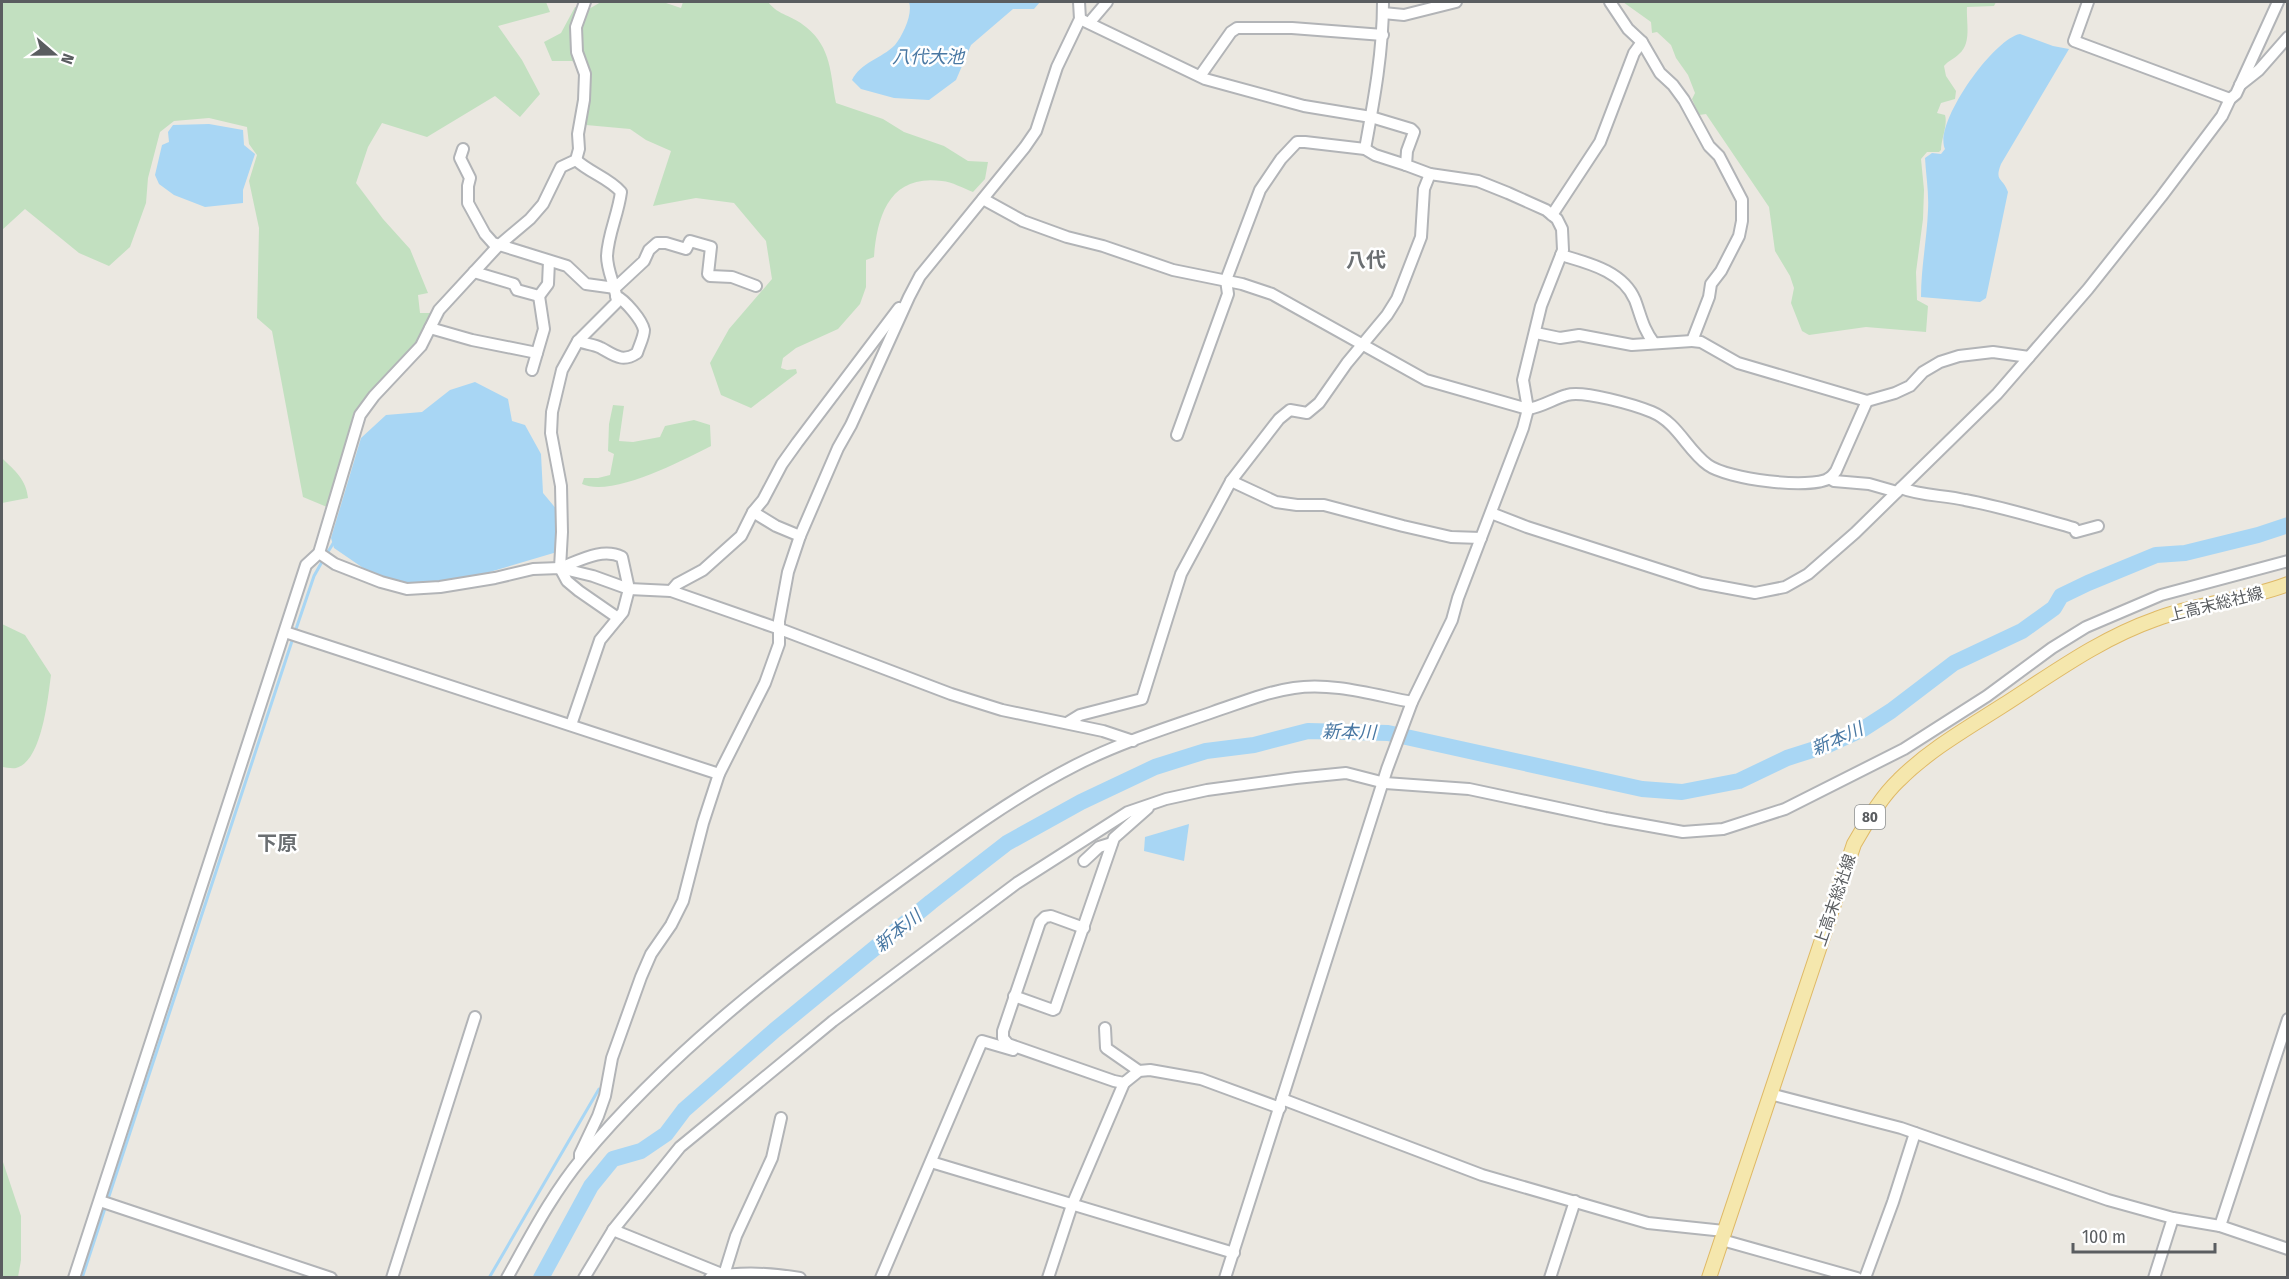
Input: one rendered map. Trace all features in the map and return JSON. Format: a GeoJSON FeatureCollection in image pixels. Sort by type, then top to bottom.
{"type":"FeatureCollection","features":[{"type":"Feature","properties":{"kind":"main road","name":"上高末総社線"},"geometry":{"type":"LineString","coordinates":[[1709,1278],[1854,844],[1869,818],[1898,781],[1932,752],[1967,727],[2090,648],[2158,618],[2256,596],[2288,584]]}},
{"type":"Feature","properties":{"kind":"street"},"geometry":{"type":"LineString","coordinates":[[74,1278],[306,565],[319,553],[360,415],[374,396],[421,346],[440,310],[498,246],[530,219],[543,204],[561,167],[576,160],[579,149],[578,134],[584,100],[585,74],[577,52],[576,27],[585,2]]}},
{"type":"Feature","properties":{"kind":"street"},"geometry":{"type":"LineString","coordinates":[[1079,2],[1085,20],[1200,76],[1304,106],[1371,117],[1412,129],[1414,132],[1407,151],[1406,165]]}},
{"type":"Feature","properties":{"kind":"street"},"geometry":{"type":"LineString","coordinates":[[580,1159],[580,1154],[605,1096],[612,1058],[641,977],[651,954],[677,916],[683,901],[703,823],[719,774],[765,683],[779,644],[779,621],[788,572],[800,536],[834,456],[920,276],[1026,147],[1036,131],[1057,67],[1085,20],[1107,2]]}},
{"type":"Feature","properties":{"kind":"street"},"geometry":{"type":"LineString","coordinates":[[1365,149],[1383,35],[1383,7],[1404,15],[1456,2]]}},
{"type":"Feature","properties":{"kind":"street"},"geometry":{"type":"LineString","coordinates":[[1610,2],[1628,29],[1642,42],[1653,64],[1684,100],[1709,146],[1719,156],[1742,200],[1739,236],[1711,284],[1709,297],[1692,341]]}},
{"type":"Feature","properties":{"kind":"street"},"geometry":{"type":"LineString","coordinates":[[2088,2],[2074,41],[2230,99]]}},
{"type":"Feature","properties":{"kind":"street"},"geometry":{"type":"LineString","coordinates":[[1491,513],[1527,527],[1701,583],[1755,593],[1785,587],[1808,574],[1899,490],[1997,394],[2088,289],[2222,116],[2230,99],[2236,94],[2278,2]]}},
{"type":"Feature","properties":{"kind":"street"},"geometry":{"type":"LineString","coordinates":[[1200,76],[1231,32],[1237,28],[1292,28],[1383,35]]}},
{"type":"Feature","properties":{"kind":"street"},"geometry":{"type":"LineString","coordinates":[[2240,85],[2259,70],[2288,37]]}},
{"type":"Feature","properties":{"kind":"street"},"geometry":{"type":"LineString","coordinates":[[1552,215],[1600,142],[1634,53],[1642,42]]}},
{"type":"Feature","properties":{"kind":"street"},"geometry":{"type":"LineString","coordinates":[[1177,435],[1228,294],[1226,280],[1260,190],[1297,142],[1365,149],[1375,155],[1430,174],[1478,181],[1546,210],[1562,229],[1563,250],[1541,306],[1523,380],[1528,409],[1452,620],[1410,705],[1387,769],[1385,783],[1225,1278]]}},
{"type":"Feature","properties":{"kind":"street"},"geometry":{"type":"LineString","coordinates":[[463,149],[460,158],[470,178],[468,202],[485,234],[498,246],[567,266],[585,284],[616,292],[625,300],[643,326],[644,333],[637,353],[628,358],[618,358],[601,348],[578,341]]}},
{"type":"Feature","properties":{"kind":"street"},"geometry":{"type":"LineString","coordinates":[[576,160],[613,183],[621,192],[619,213],[611,234],[607,260],[617,302],[578,341],[562,370],[552,411],[551,433],[561,486],[560,568],[567,581],[618,618]]}},
{"type":"Feature","properties":{"kind":"street"},"geometry":{"type":"LineString","coordinates":[[1067,723],[1080,716],[1142,699],[1177,583],[1231,481],[1279,419],[1290,410],[1307,413],[1313,408],[1387,315],[1397,299],[1421,237],[1424,189],[1430,174]]}},
{"type":"Feature","properties":{"kind":"street"},"geometry":{"type":"LineString","coordinates":[[983,199],[1023,221],[1067,237],[1103,246],[1173,270],[1226,280],[1272,294],[1407,372],[1426,380],[1528,409],[1536,408],[1569,394],[1588,394],[1652,412],[1669,422],[1695,453],[1710,466],[1737,476],[1765,482],[1817,482],[1829,478],[1836,471],[1867,401]]}},
{"type":"Feature","properties":{"kind":"street"},"geometry":{"type":"LineString","coordinates":[[616,292],[657,243],[666,243],[686,249],[690,241],[711,247],[708,274],[710,276],[732,277],[756,286]]}},
{"type":"Feature","properties":{"kind":"street"},"geometry":{"type":"LineString","coordinates":[[1561,255],[1591,264],[1619,279],[1634,297],[1646,333],[1654,343]]}},
{"type":"Feature","properties":{"kind":"street"},"geometry":{"type":"LineString","coordinates":[[532,369],[544,329],[539,296],[548,284],[549,261]]}},
{"type":"Feature","properties":{"kind":"street"},"geometry":{"type":"LineString","coordinates":[[474,272],[514,284],[517,290],[539,296]]}},
{"type":"Feature","properties":{"kind":"street"},"geometry":{"type":"LineString","coordinates":[[671,591],[677,584],[703,570],[741,536],[753,512],[763,500],[796,443],[898,308],[904,307]]}},
{"type":"Feature","properties":{"kind":"street"},"geometry":{"type":"LineString","coordinates":[[430,328],[472,340],[537,353]]}},
{"type":"Feature","properties":{"kind":"street"},"geometry":{"type":"LineString","coordinates":[[1536,333],[1560,338],[1579,335],[1632,345],[1665,344],[1682,340],[1701,342],[1738,363],[1867,401],[1910,386],[1923,372],[1940,362],[1959,356],[1993,352],[2029,357]]}},
{"type":"Feature","properties":{"kind":"street"},"geometry":{"type":"LineString","coordinates":[[1829,478],[1834,481],[1944,495],[1987,504],[2074,528],[2076,532],[2098,526]]}},
{"type":"Feature","properties":{"kind":"street"},"geometry":{"type":"LineString","coordinates":[[1231,481],[1276,502],[1324,505],[1451,537],[1481,538]]}},
{"type":"Feature","properties":{"kind":"street"},"geometry":{"type":"LineString","coordinates":[[753,512],[776,526],[800,536]]}},
{"type":"Feature","properties":{"kind":"street"},"geometry":{"type":"LineString","coordinates":[[319,553],[335,564],[381,582],[407,589],[440,587],[532,569],[560,568],[629,589],[671,591],[780,629],[951,694],[1002,710],[1067,723],[1133,741]]}},
{"type":"Feature","properties":{"kind":"street"},"geometry":{"type":"LineString","coordinates":[[560,568],[587,557],[615,553],[622,557],[629,589],[623,612],[600,640],[571,725]]}},
{"type":"Feature","properties":{"kind":"street"},"geometry":{"type":"LineString","coordinates":[[584,1278],[613,1230],[680,1147],[808,1040],[1017,883],[1119,817],[1150,805],[1207,790],[1346,773],[1385,783],[1469,789],[1683,832],[1723,829],[1785,809],[1904,749],[2086,627],[2161,595],[2288,561]]}},
{"type":"Feature","properties":{"kind":"street"},"geometry":{"type":"LineString","coordinates":[[285,632],[719,774]]}},
{"type":"Feature","properties":{"kind":"street"},"geometry":{"type":"LineString","coordinates":[[507,1278],[556,1193],[580,1159],[644,1089],[728,1015],[842,922],[1035,787],[1078,764],[1133,741],[1264,694],[1297,687],[1331,687],[1410,705]]}},
{"type":"Feature","properties":{"kind":"street"},"geometry":{"type":"LineString","coordinates":[[1014,996],[1055,1009],[1112,843],[1120,830],[1150,805]]}},
{"type":"Feature","properties":{"kind":"street"},"geometry":{"type":"LineString","coordinates":[[1084,861],[1100,847],[1112,843]]}},
{"type":"Feature","properties":{"kind":"street"},"geometry":{"type":"LineString","coordinates":[[1084,928],[1051,916],[1045,917],[1040,922],[1005,1022],[1003,1038],[1008,1044],[1124,1083]]}},
{"type":"Feature","properties":{"kind":"street"},"geometry":{"type":"LineString","coordinates":[[392,1278],[475,1017]]}},
{"type":"Feature","properties":{"kind":"street"},"geometry":{"type":"LineString","coordinates":[[2220,1226],[2288,1019]]}},
{"type":"Feature","properties":{"kind":"street"},"geometry":{"type":"LineString","coordinates":[[1106,1028],[1106,1048],[1139,1071]]}},
{"type":"Feature","properties":{"kind":"street"},"geometry":{"type":"LineString","coordinates":[[881,1278],[982,1041],[1045,1062],[1052,1060]]}},
{"type":"Feature","properties":{"kind":"street"},"geometry":{"type":"LineString","coordinates":[[1048,1278],[1072,1205],[1124,1083],[1139,1071],[1150,1070],[1201,1079],[1281,1103],[1482,1175],[1648,1223],[1723,1236],[1857,1278]]}},
{"type":"Feature","properties":{"kind":"street"},"geometry":{"type":"LineString","coordinates":[[1770,1094],[1915,1133],[2108,1200],[2173,1218],[2220,1226],[2288,1249]]}},
{"type":"Feature","properties":{"kind":"street"},"geometry":{"type":"LineString","coordinates":[[723,1276],[736,1236],[772,1158],[781,1118]]}},
{"type":"Feature","properties":{"kind":"street"},"geometry":{"type":"LineString","coordinates":[[1865,1278],[1915,1133]]}},
{"type":"Feature","properties":{"kind":"street"},"geometry":{"type":"LineString","coordinates":[[931,1162],[1234,1253]]}},
{"type":"Feature","properties":{"kind":"street"},"geometry":{"type":"LineString","coordinates":[[100,1201],[331,1278]]}},
{"type":"Feature","properties":{"kind":"street"},"geometry":{"type":"LineString","coordinates":[[1550,1278],[1575,1202]]}},
{"type":"Feature","properties":{"kind":"street"},"geometry":{"type":"LineString","coordinates":[[2154,1278],[2173,1218]]}},
{"type":"Feature","properties":{"kind":"street"},"geometry":{"type":"LineString","coordinates":[[613,1230],[723,1276]]}},
{"type":"Feature","properties":{"kind":"street"},"geometry":{"type":"LineString","coordinates":[[710,1278],[764,1273],[800,1278]]}},
{"type":"Feature","properties":{"kind":"green space"},"geometry":{"type":"Polygon","coordinates":[[[2,2],[546,2],[550,12],[498,26],[522,60],[540,94],[520,117],[495,96],[427,137],[382,123],[368,147],[356,183],[383,219],[410,249],[428,293],[418,295],[420,313],[431,313],[419,342],[356,410],[327,507],[303,497],[272,331],[257,318],[259,228],[249,181],[257,155],[249,144],[247,127],[209,118],[174,121],[160,132],[148,178],[146,203],[130,247],[109,266],[79,253],[25,209],[2,230],[2,2]]]}},
{"type":"Feature","properties":{"kind":"green space"},"geometry":{"type":"Polygon","coordinates":[[[601,2],[663,2],[681,8],[683,2],[768,2],[815,35],[828,62],[836,103],[883,119],[904,132],[944,146],[968,161],[988,162],[985,179],[973,192],[946,182],[924,181],[910,184],[898,191],[883,213],[874,257],[866,260],[866,287],[860,304],[838,329],[796,348],[783,358],[781,368],[796,369],[797,373],[751,408],[721,395],[710,363],[729,329],[772,279],[766,241],[734,203],[696,198],[653,206],[671,151],[646,140],[630,129],[586,125],[589,73],[572,61],[552,61],[544,42],[561,33],[575,7],[587,10],[601,2]]]}},
{"type":"Feature","properties":{"kind":"green space"},"geometry":{"type":"Polygon","coordinates":[[[1623,2],[1996,2],[1994,6],[1967,7],[1966,44],[1959,54],[1944,66],[1946,76],[1956,91],[1955,99],[1941,103],[1937,113],[1945,115],[1946,119],[1941,150],[1927,152],[1921,159],[1924,190],[1923,219],[1916,272],[1917,300],[1928,306],[1926,332],[1866,327],[1809,335],[1802,331],[1791,303],[1794,288],[1790,276],[1775,251],[1769,207],[1706,114],[1699,115],[1692,99],[1695,93],[1688,75],[1676,58],[1671,45],[1657,32],[1652,33],[1651,22],[1623,2]]]}},
{"type":"Feature","properties":{"kind":"green space"},"geometry":{"type":"Polygon","coordinates":[[[613,405],[624,406],[619,441],[633,442],[660,437],[665,426],[694,420],[710,425],[711,446],[666,468],[629,482],[595,487],[582,484],[584,478],[610,475],[614,454],[608,451],[609,424],[613,405]]]}},
{"type":"Feature","properties":{"kind":"green space"},"geometry":{"type":"Polygon","coordinates":[[[2,458],[22,480],[28,498],[2,503],[2,458]]]}},
{"type":"Feature","properties":{"kind":"green space"},"geometry":{"type":"Polygon","coordinates":[[[2,624],[25,635],[51,675],[38,742],[25,763],[16,768],[2,767],[2,624]]]}},
{"type":"Feature","properties":{"kind":"green space"},"geometry":{"type":"Polygon","coordinates":[[[2,1159],[21,1216],[21,1260],[18,1277],[2,1277],[2,1159]]]}},
{"type":"Feature","properties":{"kind":"water","name":"八代大池"},"geometry":{"type":"Polygon","coordinates":[[[909,2],[1040,2],[1034,9],[1013,9],[971,45],[956,80],[929,100],[894,98],[861,89],[852,80],[861,69],[895,45],[910,12],[909,2]]]}},
{"type":"Feature","properties":{"kind":"water"},"geometry":{"type":"Polygon","coordinates":[[[2020,34],[2053,46],[2069,49],[1999,170],[1999,177],[2008,192],[1986,298],[1980,302],[1921,297],[1928,203],[1925,158],[1932,153],[1941,154],[1945,149],[1944,137],[1948,121],[1956,103],[1981,66],[2009,39],[2020,34]]]}},
{"type":"Feature","properties":{"kind":"water"},"geometry":{"type":"Polygon","coordinates":[[[209,124],[243,130],[244,145],[255,154],[243,190],[243,203],[205,207],[174,195],[159,184],[155,175],[162,145],[169,142],[168,132],[173,125],[209,124]]]}},
{"type":"Feature","properties":{"kind":"water"},"geometry":{"type":"Polygon","coordinates":[[[475,382],[508,399],[512,421],[525,425],[541,454],[543,493],[558,511],[557,552],[459,581],[407,585],[369,572],[334,548],[331,538],[361,438],[386,415],[422,412],[450,390],[475,382]]]}},
{"type":"Feature","properties":{"kind":"water"},"geometry":{"type":"Polygon","coordinates":[[[1189,824],[1184,861],[1144,851],[1145,837],[1189,824]]]}},
{"type":"Feature","properties":{"kind":"waterway","name":"新本川"},"geometry":{"type":"LineString","coordinates":[[541,1278],[591,1186],[613,1159],[641,1151],[666,1134],[684,1110],[775,1030],[1007,843],[1081,802],[1155,767],[1206,751],[1254,745],[1308,731],[1388,733],[1642,789],[1682,792],[1739,781],[1787,758],[1828,745],[1863,729],[1891,711],[1954,663],[2022,631],[2054,608],[2061,596],[2088,583],[2156,555],[2185,553],[2288,525]]}},
{"type":"Feature","properties":{"kind":"waterway"},"geometry":{"type":"LineString","coordinates":[[326,555],[334,542]]}},
{"type":"Feature","properties":{"kind":"waterway"},"geometry":{"type":"LineString","coordinates":[[295,632],[314,576],[323,560]]}},
{"type":"Feature","properties":{"kind":"waterway"},"geometry":{"type":"LineString","coordinates":[[82,1278],[293,638]]}},
{"type":"Feature","properties":{"kind":"waterway"},"geometry":{"type":"LineString","coordinates":[[489,1278],[599,1089]]}},
{"type":"Feature","properties":{"kind":"district","name":"八代"},"geometry":{"type":"Point","coordinates":[1366,260]}},
{"type":"Feature","properties":{"kind":"district","name":"下原"},"geometry":{"type":"Point","coordinates":[277,843]}}]}
